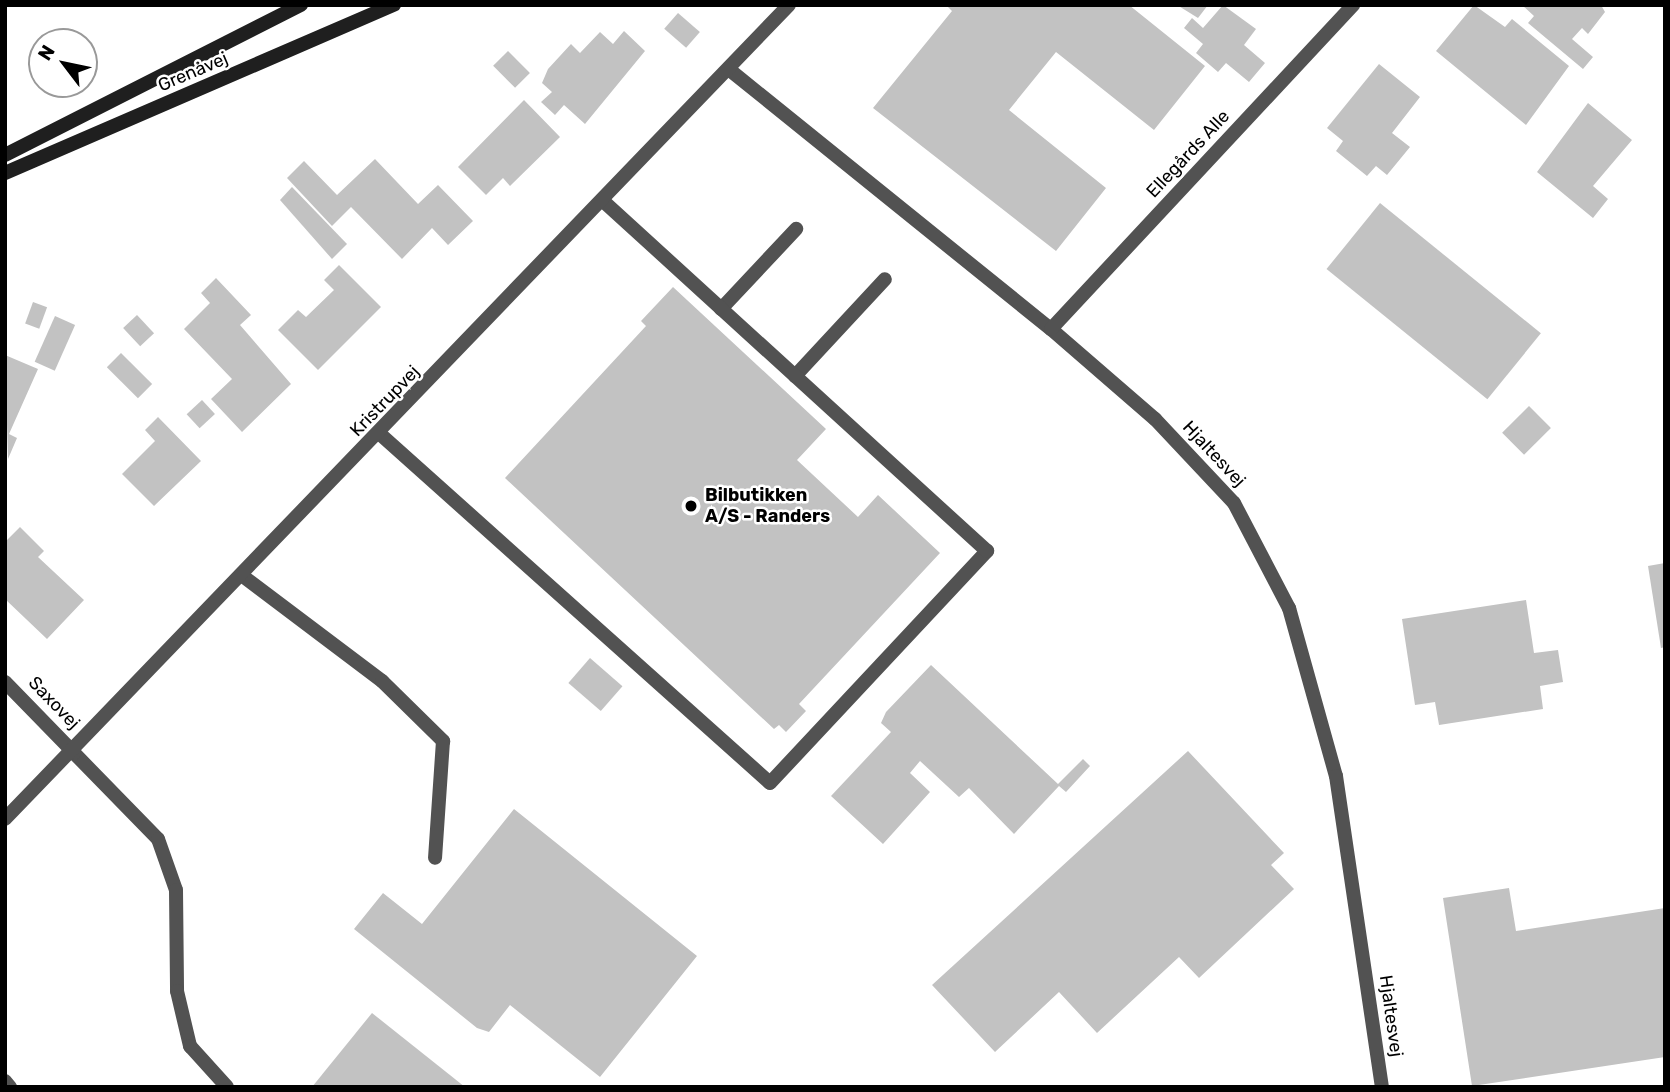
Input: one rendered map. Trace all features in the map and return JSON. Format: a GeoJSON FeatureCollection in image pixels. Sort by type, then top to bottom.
{"type":"FeatureCollection","features":[{"type":"Feature","properties":{"kind":"street","name":"Grenåvej"},"geometry":{"type":"LineString","coordinates":[[5,155],[301,5]]}},
{"type":"Feature","properties":{"kind":"street","name":"Grenåvej"},"geometry":{"type":"LineString","coordinates":[[5,173],[394,5]]}},
{"type":"Feature","properties":{"kind":"street","name":"Kristrupvej"},"geometry":{"type":"LineString","coordinates":[[5,819],[74,753],[244,577],[602,201],[731,71],[789,5]]}},
{"type":"Feature","properties":{"kind":"street","name":"Ellegårds Alle"},"geometry":{"type":"LineString","coordinates":[[1051,329],[1353,5]]}},
{"type":"Feature","properties":{"kind":"street","name":"Hjaltesvej"},"geometry":{"type":"LineString","coordinates":[[731,71],[1051,329],[1155,419],[1234,503],[1290,608],[1336,776],[1382,1087]]}},
{"type":"Feature","properties":{"kind":"street"},"geometry":{"type":"LineString","coordinates":[[380,434],[770,783],[987,551],[602,201]]}},
{"type":"Feature","properties":{"kind":"street"},"geometry":{"type":"LineString","coordinates":[[721,309],[796,229]]}},
{"type":"Feature","properties":{"kind":"street"},"geometry":{"type":"LineString","coordinates":[[795,376],[885,279]]}},
{"type":"Feature","properties":{"kind":"street"},"geometry":{"type":"LineString","coordinates":[[244,577],[382,681],[443,741],[435,858]]}},
{"type":"Feature","properties":{"kind":"street","name":"Saxovej"},"geometry":{"type":"LineString","coordinates":[[5,682],[158,839],[176,890],[177,991],[190,1046],[227,1087]]}},
{"type":"Feature","properties":{"kind":"street"},"geometry":{"type":"LineString","coordinates":[[5,1082],[10,1087]]}},
{"type":"Feature","properties":{"kind":"building"},"geometry":{"type":"Polygon","coordinates":[[[946,5],[1129,5],[1205,66],[1154,130],[1056,52],[1009,110],[1106,188],[1056,251],[873,108],[952,11],[946,5]]]}},
{"type":"Feature","properties":{"kind":"building"},"geometry":{"type":"Polygon","coordinates":[[[1177,5],[1208,5],[1198,18],[1177,5]]]}},
{"type":"Feature","properties":{"kind":"building"},"geometry":{"type":"Polygon","coordinates":[[[1223,5],[1256,29],[1244,45],[1265,63],[1249,82],[1226,63],[1218,72],[1196,53],[1203,44],[1184,28],[1192,18],[1203,28],[1223,5]]]}},
{"type":"Feature","properties":{"kind":"building"},"geometry":{"type":"Polygon","coordinates":[[[1474,5],[1505,27],[1512,19],[1569,66],[1526,125],[1436,51],[1474,5]]]}},
{"type":"Feature","properties":{"kind":"building"},"geometry":{"type":"Polygon","coordinates":[[[1522,5],[1601,5],[1605,12],[1588,34],[1582,28],[1572,39],[1593,57],[1583,69],[1528,23],[1534,16],[1522,5]]]}},
{"type":"Feature","properties":{"kind":"building"},"geometry":{"type":"Polygon","coordinates":[[[678,13],[700,32],[686,48],[664,29],[678,13]]]}},
{"type":"Feature","properties":{"kind":"building"},"geometry":{"type":"Polygon","coordinates":[[[624,31],[645,51],[585,124],[564,105],[555,115],[541,102],[552,92],[542,83],[548,69],[571,44],[580,53],[600,32],[613,44],[624,31]]]}},
{"type":"Feature","properties":{"kind":"building"},"geometry":{"type":"Polygon","coordinates":[[[508,51],[530,73],[515,88],[493,66],[508,51]]]}},
{"type":"Feature","properties":{"kind":"building"},"geometry":{"type":"Polygon","coordinates":[[[1379,64],[1420,97],[1392,133],[1410,147],[1387,175],[1376,166],[1367,176],[1336,151],[1343,141],[1327,128],[1379,64]]]}},
{"type":"Feature","properties":{"kind":"building"},"geometry":{"type":"Polygon","coordinates":[[[524,100],[560,137],[510,186],[503,178],[486,195],[458,167],[524,100]]]}},
{"type":"Feature","properties":{"kind":"building"},"geometry":{"type":"Polygon","coordinates":[[[1588,103],[1632,140],[1593,186],[1608,199],[1593,218],[1537,172],[1588,103]]]}},
{"type":"Feature","properties":{"kind":"building"},"geometry":{"type":"Polygon","coordinates":[[[375,159],[418,204],[438,185],[473,221],[448,245],[432,228],[402,259],[351,207],[332,226],[287,178],[304,161],[337,195],[375,159]]]}},
{"type":"Feature","properties":{"kind":"building"},"geometry":{"type":"Polygon","coordinates":[[[292,187],[347,244],[332,259],[280,200],[292,187]]]}},
{"type":"Feature","properties":{"kind":"building"},"geometry":{"type":"Polygon","coordinates":[[[1380,203],[1541,333],[1487,399],[1327,269],[1380,203]]]}},
{"type":"Feature","properties":{"kind":"building"},"geometry":{"type":"Polygon","coordinates":[[[339,265],[381,307],[318,370],[278,330],[298,310],[306,317],[334,290],[324,280],[339,265]]]}},
{"type":"Feature","properties":{"kind":"building"},"geometry":{"type":"Polygon","coordinates":[[[216,278],[251,315],[240,325],[291,384],[242,432],[211,399],[232,379],[184,329],[210,303],[201,293],[216,278]]]}},
{"type":"Feature","properties":{"kind":"building","name":"Bilbutikken A/S - Randers"},"geometry":{"type":"Polygon","coordinates":[[[673,287],[826,429],[797,460],[858,517],[878,495],[940,553],[799,704],[806,711],[786,732],[779,725],[774,729],[505,478],[646,326],[641,321],[673,287]]]}},
{"type":"Feature","properties":{"kind":"building"},"geometry":{"type":"Polygon","coordinates":[[[33,302],[47,307],[39,329],[25,324],[33,302]]]}},
{"type":"Feature","properties":{"kind":"building"},"geometry":{"type":"Polygon","coordinates":[[[137,315],[154,333],[140,346],[123,328],[137,315]]]}},
{"type":"Feature","properties":{"kind":"building"},"geometry":{"type":"Polygon","coordinates":[[[55,316],[75,325],[55,371],[35,362],[55,316]]]}},
{"type":"Feature","properties":{"kind":"building"},"geometry":{"type":"Polygon","coordinates":[[[121,353],[152,384],[138,398],[107,367],[121,353]]]}},
{"type":"Feature","properties":{"kind":"building"},"geometry":{"type":"Polygon","coordinates":[[[5,355],[38,369],[9,434],[17,438],[8,459],[5,355]]]}},
{"type":"Feature","properties":{"kind":"building"},"geometry":{"type":"Polygon","coordinates":[[[202,400],[215,414],[200,428],[187,414],[202,400]]]}},
{"type":"Feature","properties":{"kind":"building"},"geometry":{"type":"Polygon","coordinates":[[[1529,406],[1551,428],[1524,455],[1502,433],[1529,406]]]}},
{"type":"Feature","properties":{"kind":"building"},"geometry":{"type":"Polygon","coordinates":[[[158,417],[201,461],[154,506],[122,474],[155,441],[145,430],[158,417]]]}},
{"type":"Feature","properties":{"kind":"building"},"geometry":{"type":"Polygon","coordinates":[[[20,527],[44,551],[38,557],[84,600],[47,639],[5,599],[5,542],[20,527]]]}},
{"type":"Feature","properties":{"kind":"building"},"geometry":{"type":"Polygon","coordinates":[[[1665,563],[1665,647],[1661,648],[1648,566],[1665,563]]]}},
{"type":"Feature","properties":{"kind":"building"},"geometry":{"type":"Polygon","coordinates":[[[1526,600],[1534,653],[1558,650],[1563,682],[1540,686],[1543,709],[1439,725],[1435,702],[1415,705],[1402,619],[1526,600]]]}},
{"type":"Feature","properties":{"kind":"building"},"geometry":{"type":"Polygon","coordinates":[[[590,658],[622,686],[601,711],[568,683],[590,658]]]}},
{"type":"Feature","properties":{"kind":"building"},"geometry":{"type":"Polygon","coordinates":[[[931,665],[1058,784],[1083,759],[1090,766],[1066,792],[1059,786],[1014,834],[969,788],[959,797],[920,761],[910,773],[930,792],[883,844],[831,796],[891,732],[881,723],[886,712],[931,665]]]}},
{"type":"Feature","properties":{"kind":"building"},"geometry":{"type":"Polygon","coordinates":[[[1188,751],[1284,853],[1271,865],[1294,889],[1199,978],[1179,957],[1097,1033],[1059,992],[995,1052],[932,985],[1188,751]]]}},
{"type":"Feature","properties":{"kind":"building"},"geometry":{"type":"Polygon","coordinates":[[[514,809],[697,956],[600,1077],[510,1005],[489,1032],[477,1028],[354,929],[383,893],[422,924],[514,809]]]}},
{"type":"Feature","properties":{"kind":"building"},"geometry":{"type":"Polygon","coordinates":[[[1509,888],[1516,931],[1665,908],[1665,1057],[1472,1086],[1443,898],[1509,888]]]}},
{"type":"Feature","properties":{"kind":"building"},"geometry":{"type":"Polygon","coordinates":[[[372,1013],[465,1087],[312,1087],[372,1013]]]}},
{"type":"Feature","properties":{"kind":"place","name":"Bilbutikken A/S - Randers"},"geometry":{"type":"Point","coordinates":[691,506]}}]}
